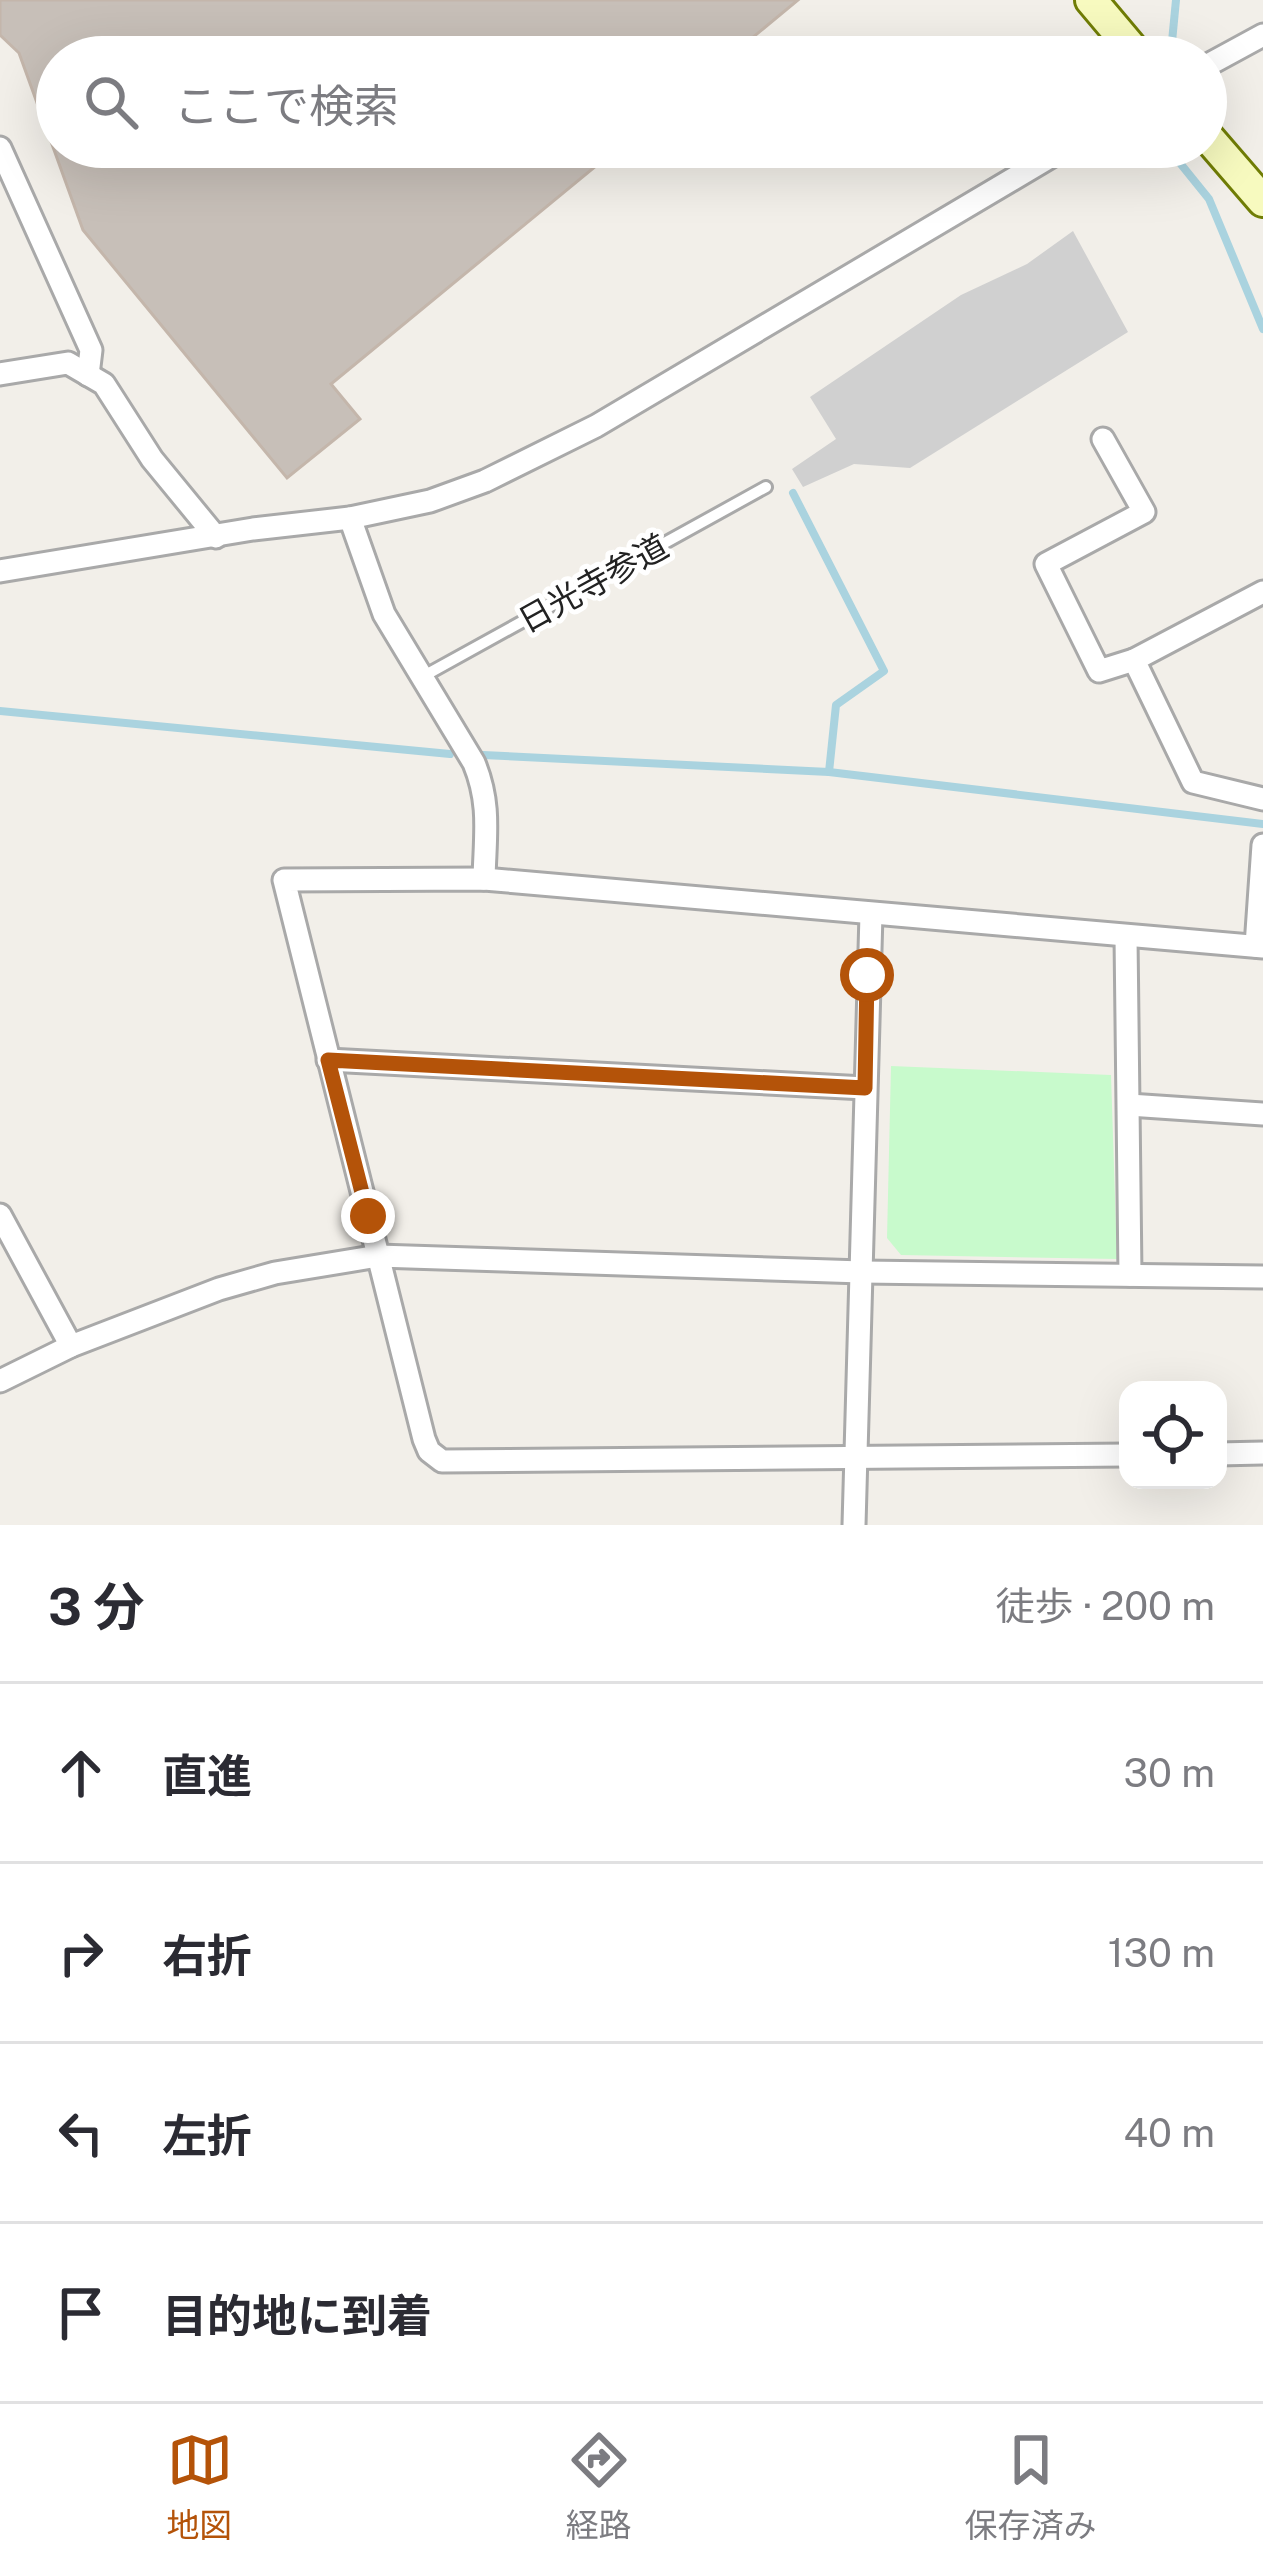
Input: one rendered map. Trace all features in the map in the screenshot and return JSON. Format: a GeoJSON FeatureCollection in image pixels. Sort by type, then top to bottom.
{"type":"FeatureCollection","features":[{"type":"Feature","properties":{"kind":"main road"},"geometry":{"type":"LineString","coordinates":[[1091,0],[1121,36]]}},
{"type":"Feature","properties":{"kind":"main road"},"geometry":{"type":"LineString","coordinates":[[1227,159],[1263,201]]}},
{"type":"Feature","properties":{"kind":"street"},"geometry":{"type":"LineString","coordinates":[[1227,54],[1263,35]]}},
{"type":"Feature","properties":{"kind":"street"},"geometry":{"type":"LineString","coordinates":[[0,148],[91,350],[88,375]]}},
{"type":"Feature","properties":{"kind":"street"},"geometry":{"type":"LineString","coordinates":[[0,571],[350,518],[430,501],[518,467],[596,426],[1032,168]]}},
{"type":"Feature","properties":{"kind":"street"},"geometry":{"type":"LineString","coordinates":[[0,374],[68,363],[104,385],[152,459],[216,537]]}},
{"type":"Feature","properties":{"kind":"street"},"geometry":{"type":"LineString","coordinates":[[1103,439],[1144,512],[1046,564],[1099,671],[1134,660],[1263,592]]}},
{"type":"Feature","properties":{"kind":"street"},"geometry":{"type":"LineString","coordinates":[[350,518],[384,614],[475,763],[487,800],[484,879]]}},
{"type":"Feature","properties":{"kind":"street"},"geometry":{"type":"LineString","coordinates":[[1134,660],[1193,782],[1263,799]]}},
{"type":"Feature","properties":{"kind":"street"},"geometry":{"type":"LineString","coordinates":[[1119,1455],[442,1461],[429,1451],[424,1439],[284,880],[484,879],[1260,946],[1263,845]]}},
{"type":"Feature","properties":{"kind":"street"},"geometry":{"type":"LineString","coordinates":[[854,1525],[871,914]]}},
{"type":"Feature","properties":{"kind":"street"},"geometry":{"type":"LineString","coordinates":[[1126,937],[1130,1275]]}},
{"type":"Feature","properties":{"kind":"street"},"geometry":{"type":"LineString","coordinates":[[328,1060],[865,1088]]}},
{"type":"Feature","properties":{"kind":"street"},"geometry":{"type":"LineString","coordinates":[[1129,1105],[1263,1114]]}},
{"type":"Feature","properties":{"kind":"street"},"geometry":{"type":"LineString","coordinates":[[0,1215],[71,1346]]}},
{"type":"Feature","properties":{"kind":"street"},"geometry":{"type":"LineString","coordinates":[[0,1381],[71,1346],[176,1304],[275,1273],[378,1256],[862,1272],[1263,1277]]}},
{"type":"Feature","properties":{"kind":"street"},"geometry":{"type":"LineString","coordinates":[[1227,1454],[1263,1453]]}},
{"type":"Feature","properties":{"kind":"lane","name":"日光寺参道"},"geometry":{"type":"LineString","coordinates":[[420,679],[766,487]]}},
{"type":"Feature","properties":{"kind":"shaded area"},"geometry":{"type":"Polygon","coordinates":[[[1073,231],[1128,332],[910,468],[854,464],[803,487],[792,469],[836,439],[810,397],[961,295],[1027,264],[1073,231]]]}},
{"type":"Feature","properties":{"kind":"green space"},"geometry":{"type":"Polygon","coordinates":[[[891,1066],[1111,1075],[1117,1259],[901,1255],[887,1238],[891,1066]]]}},
{"type":"Feature","properties":{"kind":"building"},"geometry":{"type":"Polygon","coordinates":[[[0,0],[798,0],[754,36],[36,36],[36,100],[19,53],[0,35],[0,0]]]}},
{"type":"Feature","properties":{"kind":"building"},"geometry":{"type":"Polygon","coordinates":[[[61,168],[593,168],[331,384],[360,419],[287,478],[83,230],[61,168]]]}},
{"type":"Feature","properties":{"kind":"waterway"},"geometry":{"type":"LineString","coordinates":[[1173,36],[1176,0]]}},
{"type":"Feature","properties":{"kind":"waterway"},"geometry":{"type":"LineString","coordinates":[[1184,168],[1209,199],[1263,329]]}},
{"type":"Feature","properties":{"kind":"waterway"},"geometry":{"type":"LineString","coordinates":[[793,493],[884,671],[836,705],[829,772]]}},
{"type":"Feature","properties":{"kind":"waterway"},"geometry":{"type":"LineString","coordinates":[[0,711],[450,754]]}},
{"type":"Feature","properties":{"kind":"waterway"},"geometry":{"type":"LineString","coordinates":[[483,755],[829,772],[1263,824]]}},
{"type":"Feature","properties":{"kind":"route"},"geometry":{"type":"LineString","coordinates":[[368,1216],[328,1060],[865,1088],[867,975]]}}]}
